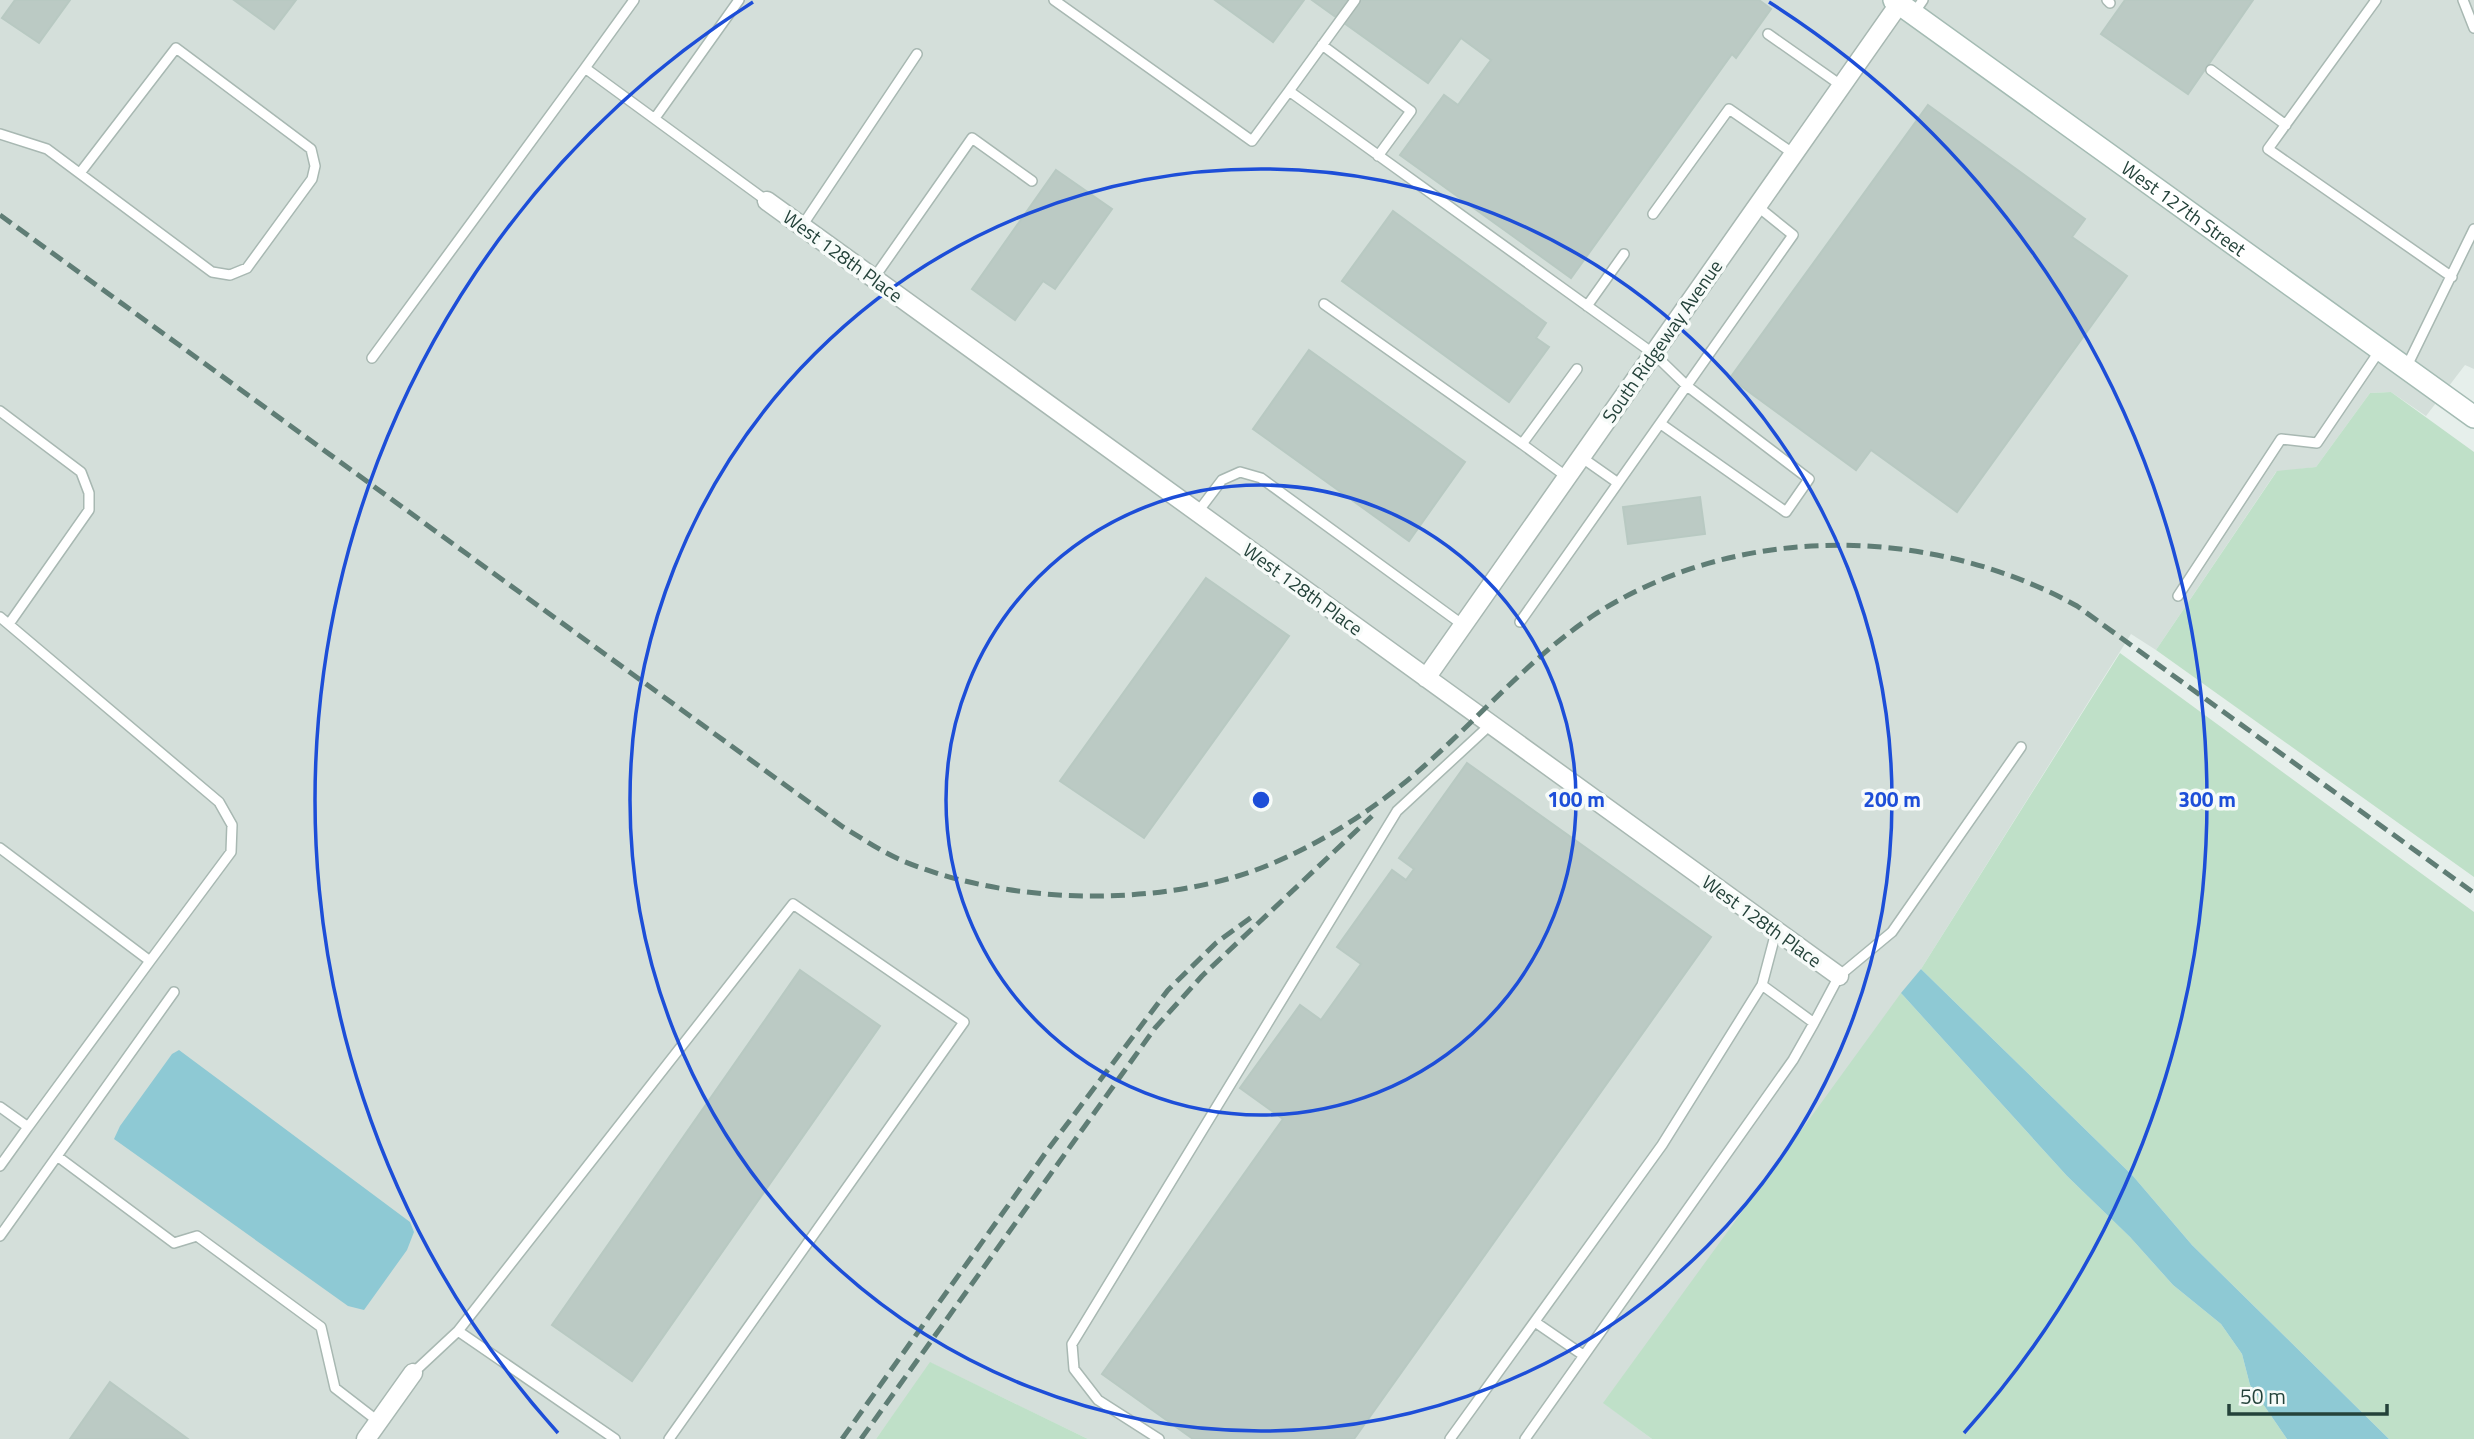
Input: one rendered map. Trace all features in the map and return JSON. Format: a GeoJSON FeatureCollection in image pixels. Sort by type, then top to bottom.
{"type":"FeatureCollection","features":[{"type":"Feature","properties":{"kind":"main road","name":"West 127th Street"},"geometry":{"type":"LineString","coordinates":[[1907,5],[2474,418]]}},
{"type":"Feature","properties":{"kind":"street","name":"South Ridgeway Avenue"},"geometry":{"type":"LineString","coordinates":[[1426,678],[1842,86],[1907,5]]}},
{"type":"Feature","properties":{"kind":"street","name":"West 128th Place"},"geometry":{"type":"LineString","coordinates":[[767,201],[1839,976]]}},
{"type":"Feature","properties":{"kind":"street"},"geometry":{"type":"LineString","coordinates":[[366,1439],[413,1373]]}},
{"type":"Feature","properties":{"kind":"lane"},"geometry":{"type":"LineString","coordinates":[[372,358],[634,0]]}},
{"type":"Feature","properties":{"kind":"lane"},"geometry":{"type":"LineString","coordinates":[[655,118],[739,0]]}},
{"type":"Feature","properties":{"kind":"lane"},"geometry":{"type":"LineString","coordinates":[[1054,0],[1252,141],[1354,0]]}},
{"type":"Feature","properties":{"kind":"lane"},"geometry":{"type":"LineString","coordinates":[[2376,0],[2268,149],[2452,277]]}},
{"type":"Feature","properties":{"kind":"lane"},"geometry":{"type":"LineString","coordinates":[[2463,0],[2474,28]]}},
{"type":"Feature","properties":{"kind":"lane"},"geometry":{"type":"LineString","coordinates":[[1768,34],[1842,86]]}},
{"type":"Feature","properties":{"kind":"lane"},"geometry":{"type":"LineString","coordinates":[[1322,45],[1410,111],[1378,156]]}},
{"type":"Feature","properties":{"kind":"lane"},"geometry":{"type":"LineString","coordinates":[[0,134],[47,149],[212,272],[230,275],[247,268],[312,179],[316,166],[311,149],[176,48],[80,173]]}},
{"type":"Feature","properties":{"kind":"lane"},"geometry":{"type":"LineString","coordinates":[[802,226],[917,54]]}},
{"type":"Feature","properties":{"kind":"lane"},"geometry":{"type":"LineString","coordinates":[[585,68],[767,201]]}},
{"type":"Feature","properties":{"kind":"lane"},"geometry":{"type":"LineString","coordinates":[[2211,70],[2286,125]]}},
{"type":"Feature","properties":{"kind":"lane"},"geometry":{"type":"LineString","coordinates":[[1289,92],[1654,354],[1687,386],[1809,479],[1786,512],[1661,424]]}},
{"type":"Feature","properties":{"kind":"lane"},"geometry":{"type":"LineString","coordinates":[[1653,214],[1729,109],[1794,155]]}},
{"type":"Feature","properties":{"kind":"lane"},"geometry":{"type":"LineString","coordinates":[[874,278],[972,138],[1032,181]]}},
{"type":"Feature","properties":{"kind":"lane"},"geometry":{"type":"LineString","coordinates":[[1520,622],[1793,235],[1757,206]]}},
{"type":"Feature","properties":{"kind":"lane"},"geometry":{"type":"LineString","coordinates":[[2406,368],[2474,229]]}},
{"type":"Feature","properties":{"kind":"lane"},"geometry":{"type":"LineString","coordinates":[[1587,306],[1623,254]]}},
{"type":"Feature","properties":{"kind":"lane"},"geometry":{"type":"LineString","coordinates":[[1324,304],[1567,477]]}},
{"type":"Feature","properties":{"kind":"lane"},"geometry":{"type":"LineString","coordinates":[[2178,596],[2281,439],[2317,443],[2380,350]]}},
{"type":"Feature","properties":{"kind":"lane"},"geometry":{"type":"LineString","coordinates":[[1522,444],[1577,369]]}},
{"type":"Feature","properties":{"kind":"lane"},"geometry":{"type":"LineString","coordinates":[[0,411],[81,472],[89,493],[89,510],[9,624]]}},
{"type":"Feature","properties":{"kind":"lane"},"geometry":{"type":"LineString","coordinates":[[1581,457],[1618,483]]}},
{"type":"Feature","properties":{"kind":"lane"},"geometry":{"type":"LineString","coordinates":[[1197,513],[1222,480],[1240,472],[1261,478],[1463,625]]}},
{"type":"Feature","properties":{"kind":"lane"},"geometry":{"type":"LineString","coordinates":[[0,617],[219,802],[232,825],[231,852],[0,1166]]}},
{"type":"Feature","properties":{"kind":"lane"},"geometry":{"type":"LineString","coordinates":[[1159,1439],[1098,1400],[1074,1369],[1072,1344],[1397,811],[1490,725]]}},
{"type":"Feature","properties":{"kind":"lane"},"geometry":{"type":"LineString","coordinates":[[1525,1439],[1793,1059],[1839,976],[1892,932],[2021,747]]}},
{"type":"Feature","properties":{"kind":"lane"},"geometry":{"type":"LineString","coordinates":[[0,848],[150,961]]}},
{"type":"Feature","properties":{"kind":"lane"},"geometry":{"type":"LineString","coordinates":[[413,1373],[458,1331],[793,904],[964,1022],[669,1439]]}},
{"type":"Feature","properties":{"kind":"lane"},"geometry":{"type":"LineString","coordinates":[[1450,1439],[1662,1145],[1762,985],[1776,932]]}},
{"type":"Feature","properties":{"kind":"lane"},"geometry":{"type":"LineString","coordinates":[[1762,985],[1814,1023]]}},
{"type":"Feature","properties":{"kind":"lane"},"geometry":{"type":"LineString","coordinates":[[0,1236],[174,992]]}},
{"type":"Feature","properties":{"kind":"lane"},"geometry":{"type":"LineString","coordinates":[[0,1107],[28,1127]]}},
{"type":"Feature","properties":{"kind":"lane"},"geometry":{"type":"LineString","coordinates":[[57,1156],[174,1243],[197,1236],[321,1327],[335,1388],[379,1422]]}},
{"type":"Feature","properties":{"kind":"lane"},"geometry":{"type":"LineString","coordinates":[[1535,1322],[1583,1355]]}},
{"type":"Feature","properties":{"kind":"lane"},"geometry":{"type":"LineString","coordinates":[[458,1331],[615,1439]]}},
{"type":"Feature","properties":{"kind":"shaded area"},"geometry":{"type":"Polygon","coordinates":[[[0,0],[2474,0],[2474,369],[2465,365],[2426,416],[2391,392],[2370,393],[2316,467],[2276,472],[2156,650],[2131,634],[1921,969],[1604,1403],[1652,1439],[1088,1439],[931,1363],[876,1439],[0,1439],[0,0]]]}},
{"type":"Feature","properties":{"kind":"green space"},"geometry":{"type":"Polygon","coordinates":[[[2391,392],[2474,452],[2474,877],[2156,650],[2277,471],[2316,467],[2370,393],[2391,392]]]}},
{"type":"Feature","properties":{"kind":"green space"},"geometry":{"type":"Polygon","coordinates":[[[2120,653],[2474,912],[2474,1439],[2389,1439],[2192,1245],[2133,1176],[1921,969],[2120,653]]]}},
{"type":"Feature","properties":{"kind":"green space"},"geometry":{"type":"Polygon","coordinates":[[[1901,993],[2067,1176],[2130,1237],[2173,1285],[2221,1324],[2242,1354],[2250,1385],[2287,1439],[1652,1439],[1603,1403],[1901,993]]]}},
{"type":"Feature","properties":{"kind":"green space"},"geometry":{"type":"Polygon","coordinates":[[[930,1362],[1088,1439],[876,1439],[930,1362]]]}},
{"type":"Feature","properties":{"kind":"water"},"geometry":{"type":"Polygon","coordinates":[[[1921,969],[2133,1176],[2192,1245],[2389,1439],[2287,1439],[2250,1385],[2242,1354],[2221,1324],[2173,1285],[2130,1237],[2067,1176],[1901,993],[1921,969]]]}},
{"type":"Feature","properties":{"kind":"water"},"geometry":{"type":"Polygon","coordinates":[[[179,1050],[410,1222],[414,1232],[407,1250],[364,1310],[348,1306],[114,1139],[120,1126],[172,1054],[179,1050]]]}},
{"type":"Feature","properties":{"kind":"building"},"geometry":{"type":"Polygon","coordinates":[[[15,0],[70,0],[39,43],[2,18],[15,0]]]}},
{"type":"Feature","properties":{"kind":"building"},"geometry":{"type":"Polygon","coordinates":[[[234,0],[296,0],[274,29],[234,0]]]}},
{"type":"Feature","properties":{"kind":"building"},"geometry":{"type":"Polygon","coordinates":[[[1215,0],[1304,0],[1273,42],[1215,0]]]}},
{"type":"Feature","properties":{"kind":"building"},"geometry":{"type":"Polygon","coordinates":[[[1312,0],[1759,0],[1771,9],[1736,58],[1732,54],[1571,278],[1400,155],[1444,95],[1458,105],[1491,60],[1461,38],[1428,83],[1312,0]]]}},
{"type":"Feature","properties":{"kind":"building"},"geometry":{"type":"Polygon","coordinates":[[[2125,0],[2253,0],[2188,94],[2101,34],[2125,0]]]}},
{"type":"Feature","properties":{"kind":"building"},"geometry":{"type":"Polygon","coordinates":[[[1928,105],[2085,219],[2072,237],[2127,276],[1957,512],[1871,450],[1856,470],[1730,378],[1928,105]]]}},
{"type":"Feature","properties":{"kind":"building"},"geometry":{"type":"Polygon","coordinates":[[[1056,170],[1112,209],[1055,289],[1043,281],[1015,320],[972,289],[1056,170]]]}},
{"type":"Feature","properties":{"kind":"building"},"geometry":{"type":"Polygon","coordinates":[[[1393,211],[1546,323],[1536,338],[1549,347],[1509,402],[1342,281],[1393,211]]]}},
{"type":"Feature","properties":{"kind":"building"},"geometry":{"type":"Polygon","coordinates":[[[1309,350],[1465,462],[1409,541],[1253,429],[1309,350]]]}},
{"type":"Feature","properties":{"kind":"building"},"geometry":{"type":"Polygon","coordinates":[[[1700,497],[1705,534],[1628,544],[1623,507],[1700,497]]]}},
{"type":"Feature","properties":{"kind":"building"},"geometry":{"type":"Polygon","coordinates":[[[1206,578],[1289,636],[1144,838],[1060,781],[1206,578]]]}},
{"type":"Feature","properties":{"kind":"building"},"geometry":{"type":"Polygon","coordinates":[[[1467,763],[1711,937],[1354,1439],[1193,1439],[1102,1374],[1283,1119],[1240,1088],[1300,1005],[1321,1020],[1361,964],[1337,947],[1392,870],[1406,880],[1414,869],[1399,858],[1467,763]]]}},
{"type":"Feature","properties":{"kind":"building"},"geometry":{"type":"Polygon","coordinates":[[[800,970],[880,1026],[632,1381],[552,1325],[800,970]]]}},
{"type":"Feature","properties":{"kind":"building"},"geometry":{"type":"Polygon","coordinates":[[[110,1382],[188,1439],[70,1439],[110,1382]]]}},
{"type":"Feature","properties":{"kind":"railway"},"geometry":{"type":"LineString","coordinates":[[0,215],[843,827],[903,861],[942,875],[1026,892],[1113,896],[1198,886],[1259,869],[1320,840],[1394,791],[1444,748],[1541,656],[1594,615],[1650,585],[1710,563],[1771,550],[1834,545],[1898,549],[1960,560],[2020,579],[2077,606],[2474,893]]}},
{"type":"Feature","properties":{"kind":"railway"},"geometry":{"type":"LineString","coordinates":[[861,1439],[1155,1028],[1202,976],[1372,816]]}},
{"type":"Feature","properties":{"kind":"railway"},"geometry":{"type":"LineString","coordinates":[[842,1439],[1049,1148],[1168,990],[1216,943],[1253,916]]}}]}
